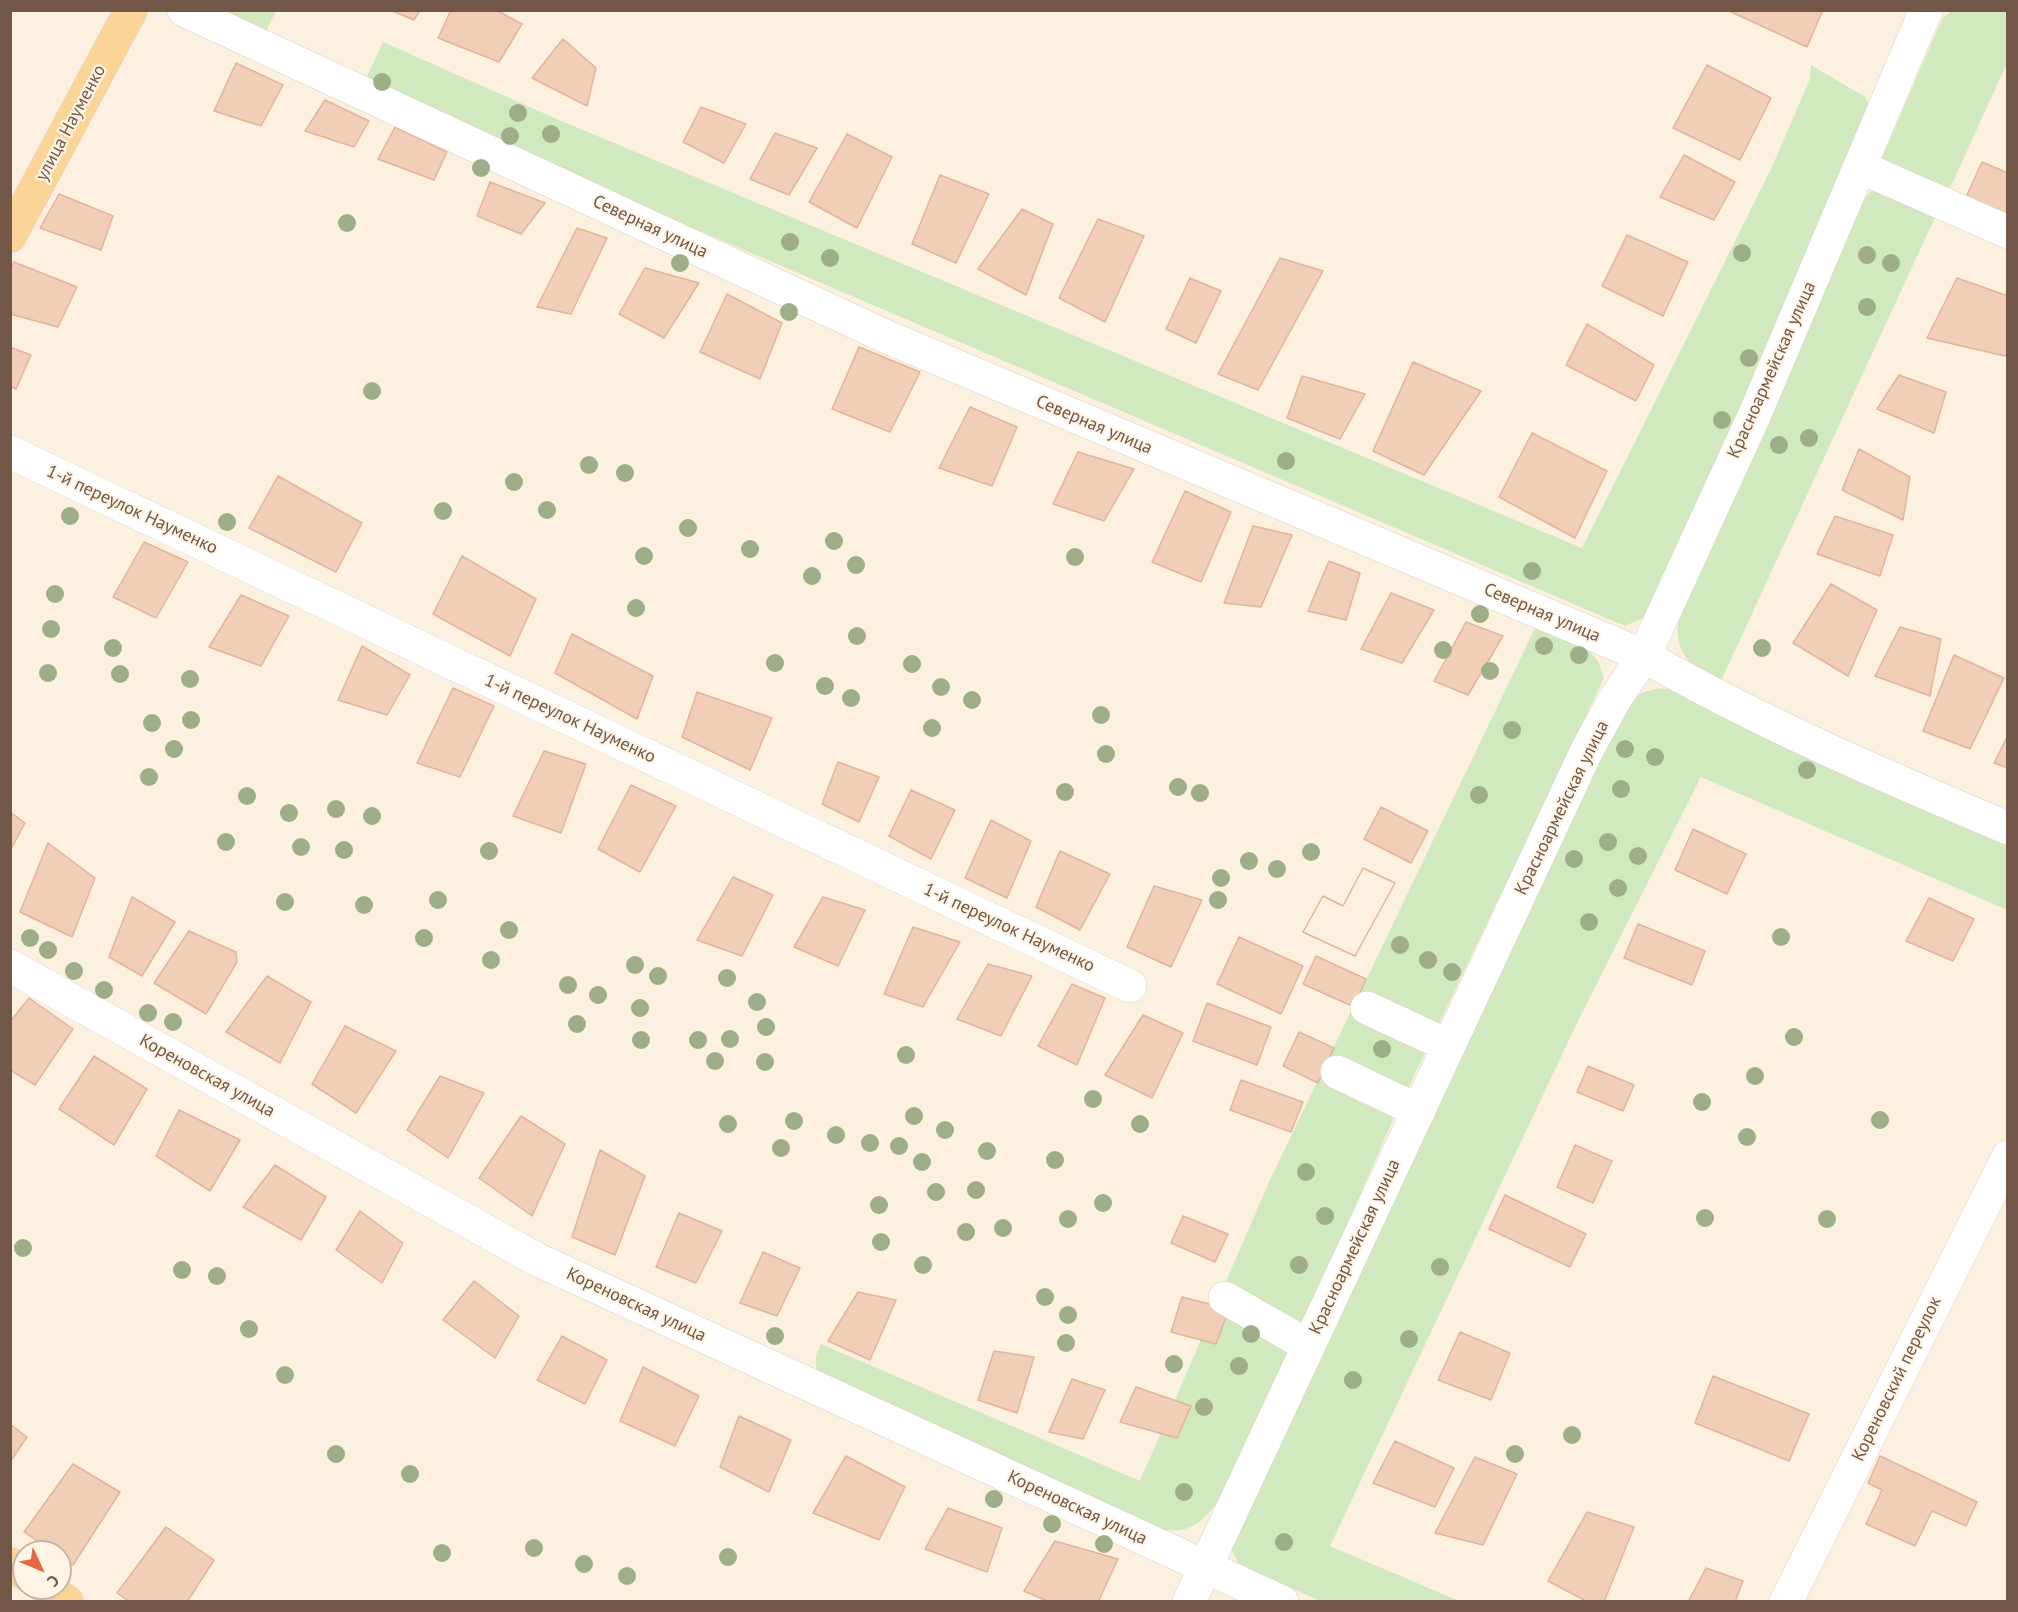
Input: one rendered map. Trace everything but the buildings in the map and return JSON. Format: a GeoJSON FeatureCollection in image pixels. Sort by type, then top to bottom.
{"type":"FeatureCollection","features":[{"type":"Feature","properties":{"kind":"main road","name":"улица Науменко"},"geometry":{"type":"LineString","coordinates":[[10,236],[130,10]]}},
{"type":"Feature","properties":{"kind":"street","name":"Северная улица"},"geometry":{"type":"LineString","coordinates":[[184,10],[887,337],[1644,656],[1711,695],[1853,763],[2007,828]]}},
{"type":"Feature","properties":{"kind":"street","name":"Красноармейская улица"},"geometry":{"type":"LineString","coordinates":[[1189,1602],[1587,750],[1620,692],[1644,656],[1755,414],[1926,13]]}},
{"type":"Feature","properties":{"kind":"street"},"geometry":{"type":"LineString","coordinates":[[1860,167],[2007,232]]}},
{"type":"Feature","properties":{"kind":"street","name":"1-й переулок Науменко"},"geometry":{"type":"LineString","coordinates":[[10,452],[1130,986]]}},
{"type":"Feature","properties":{"kind":"street","name":"Кореновская улица"},"geometry":{"type":"LineString","coordinates":[[10,966],[536,1259],[1282,1602]]}},
{"type":"Feature","properties":{"kind":"street"},"geometry":{"type":"LineString","coordinates":[[1368,1008],[1449,1046]]}},
{"type":"Feature","properties":{"kind":"street"},"geometry":{"type":"LineString","coordinates":[[1337,1072],[1419,1111]]}},
{"type":"Feature","properties":{"kind":"street","name":"Кореновский переулок"},"geometry":{"type":"LineString","coordinates":[[1786,1602],[2007,1157]]}},
{"type":"Feature","properties":{"kind":"street"},"geometry":{"type":"LineString","coordinates":[[1226,1298],[1310,1346]]}},
{"type":"Feature","properties":{"kind":"green space"},"geometry":{"type":"Polygon","coordinates":[[[200,11],[276,11],[262,39],[200,11]]]}},
{"type":"Feature","properties":{"kind":"green space"},"geometry":{"type":"Polygon","coordinates":[[[1952,11],[2007,11],[2007,63],[1947,195],[1879,165],[1942,19],[1952,11]]]}},
{"type":"Feature","properties":{"kind":"green space"},"geometry":{"type":"Polygon","coordinates":[[[383,42],[559,120],[1582,548],[1771,169],[1810,79],[1811,65],[1865,97],[1870,106],[1869,120],[1652,606],[1643,618],[1625,626],[362,87],[383,42]]]}},
{"type":"Feature","properties":{"kind":"green space"},"geometry":{"type":"Polygon","coordinates":[[[1872,190],[1937,213],[1720,683],[1688,660],[1681,648],[1678,621],[1682,606],[1694,571],[1866,197],[1872,190]]]}},
{"type":"Feature","properties":{"kind":"green space"},"geometry":{"type":"Polygon","coordinates":[[[1537,624],[1583,644],[1598,661],[1604,678],[1392,1122],[1277,1385],[1217,1503],[1205,1517],[1186,1529],[1160,1530],[816,1370],[816,1356],[821,1344],[1140,1481],[1269,1182],[1537,624]]]}},
{"type":"Feature","properties":{"kind":"green space"},"geometry":{"type":"Polygon","coordinates":[[[1660,688],[1677,691],[2007,841],[2007,910],[1701,777],[1577,1023],[1330,1546],[1459,1601],[1321,1601],[1241,1567],[1231,1549],[1625,708],[1641,693],[1660,688]]]}}]}
